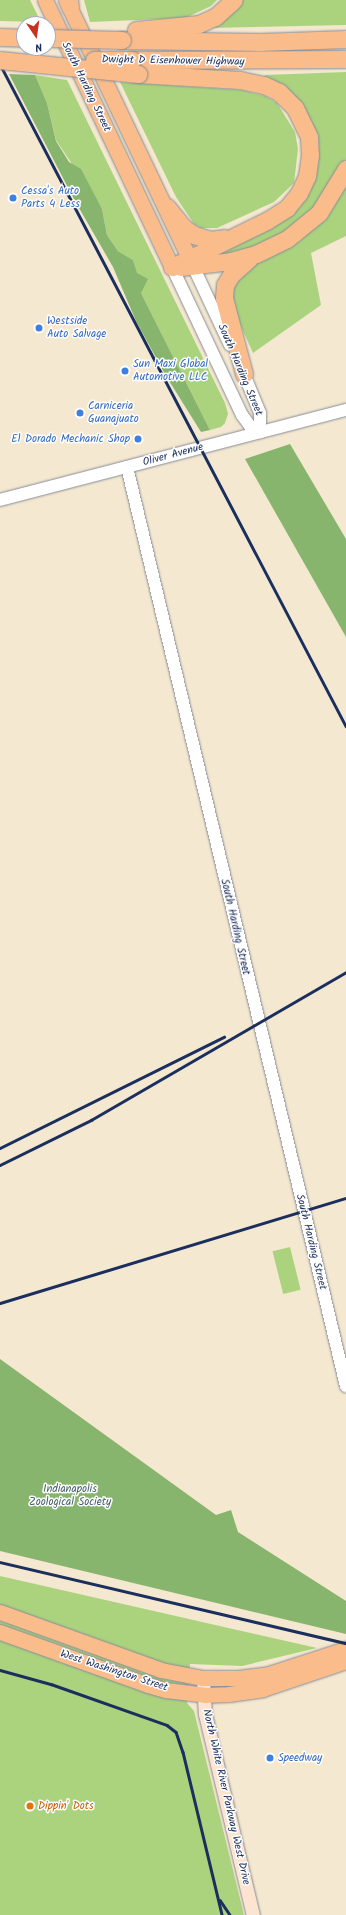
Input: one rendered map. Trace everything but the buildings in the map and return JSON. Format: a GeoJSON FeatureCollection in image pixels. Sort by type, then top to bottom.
{"type":"FeatureCollection","features":[{"type":"Feature","properties":{"kind":"highway"},"geometry":{"type":"LineString","coordinates":[[56,38],[120,36],[194,25],[215,17],[234,0]]}},
{"type":"Feature","properties":{"kind":"highway","name":"Dwight D Eisenhower Highway"},"geometry":{"type":"LineString","coordinates":[[120,36],[260,42],[346,39]]}},
{"type":"Feature","properties":{"kind":"highway"},"geometry":{"type":"LineString","coordinates":[[0,37],[16,38]]}},
{"type":"Feature","properties":{"kind":"highway","name":"Dwight D Eisenhower Highway"},"geometry":{"type":"LineString","coordinates":[[0,59],[135,67],[346,59]]}},
{"type":"Feature","properties":{"kind":"highway"},"geometry":{"type":"LineString","coordinates":[[135,67],[257,82],[279,92],[300,114],[309,137],[310,155],[307,176],[299,192],[277,216],[234,236],[191,262]]}},
{"type":"Feature","properties":{"kind":"highway"},"geometry":{"type":"LineString","coordinates":[[172,267],[191,262],[231,261],[256,254],[287,239],[310,222],[330,198],[346,169]]}},
{"type":"Feature","properties":{"kind":"highway"},"geometry":{"type":"LineString","coordinates":[[167,207],[184,228],[198,237],[214,240],[234,236]]}},
{"type":"Feature","properties":{"kind":"highway"},"geometry":{"type":"LineString","coordinates":[[244,374],[224,304],[224,291],[230,275],[256,254]]}},
{"type":"Feature","properties":{"kind":"main road","name":"South Harding Street"},"geometry":{"type":"LineString","coordinates":[[45,0],[172,267]]}},
{"type":"Feature","properties":{"kind":"main road","name":"South Harding Street"},"geometry":{"type":"LineString","coordinates":[[68,2],[167,207],[191,262]]}},
{"type":"Feature","properties":{"kind":"main road","name":"West Washington Street"},"geometry":{"type":"LineString","coordinates":[[0,1612],[161,1670],[204,1678],[238,1678],[269,1674],[346,1649]]}},
{"type":"Feature","properties":{"kind":"main road","name":"West Washington Street"},"geometry":{"type":"LineString","coordinates":[[0,1632],[148,1685],[204,1695],[263,1689],[346,1661]]}},
{"type":"Feature","properties":{"kind":"main road","name":"North White River Parkway West Drive"},"geometry":{"type":"LineString","coordinates":[[204,1678],[205,1714],[253,1915]]}},
{"type":"Feature","properties":{"kind":"street","name":"South Harding Street"},"geometry":{"type":"LineString","coordinates":[[191,262],[244,374],[260,413],[260,432]]}},
{"type":"Feature","properties":{"kind":"street","name":"South Harding Street"},"geometry":{"type":"LineString","coordinates":[[172,267],[242,415],[250,426],[260,432]]}},
{"type":"Feature","properties":{"kind":"street","name":"Oliver Avenue"},"geometry":{"type":"LineString","coordinates":[[0,500],[346,410]]}},
{"type":"Feature","properties":{"kind":"street","name":"South Harding Street"},"geometry":{"type":"LineString","coordinates":[[127,467],[346,1386]]}},
{"type":"Feature","properties":{"kind":"green space"},"geometry":{"type":"Polygon","coordinates":[[[0,0],[30,0],[38,16],[16,16],[16,21],[0,21],[0,0]]]}},
{"type":"Feature","properties":{"kind":"green space"},"geometry":{"type":"Polygon","coordinates":[[[84,0],[217,0],[211,6],[185,18],[90,22],[84,0]]]}},
{"type":"Feature","properties":{"kind":"green space"},"geometry":{"type":"Polygon","coordinates":[[[241,0],[346,0],[346,25],[206,28],[241,0]]]}},
{"type":"Feature","properties":{"kind":"green space"},"geometry":{"type":"Polygon","coordinates":[[[346,72],[346,159],[314,211],[291,228],[261,245],[215,260],[215,253],[308,192],[295,97],[287,88],[264,79],[265,75],[346,72]]]}},
{"type":"Feature","properties":{"kind":"green space"},"geometry":{"type":"Polygon","coordinates":[[[9,74],[35,75],[47,103],[56,141],[69,162],[81,169],[102,209],[107,235],[118,251],[133,260],[137,273],[148,279],[141,293],[210,430],[201,432],[166,376],[136,321],[113,267],[75,201],[9,74]]]}},
{"type":"Feature","properties":{"kind":"green space"},"geometry":{"type":"Polygon","coordinates":[[[35,75],[67,80],[225,403],[228,414],[225,423],[221,427],[210,430],[141,293],[133,260],[118,251],[107,235],[102,209],[56,140],[47,103],[35,75]]]}},
{"type":"Feature","properties":{"kind":"green space"},"geometry":{"type":"Polygon","coordinates":[[[120,82],[242,90],[265,96],[277,103],[295,132],[298,149],[294,183],[274,202],[217,228],[201,228],[194,224],[176,197],[120,82]]]}},
{"type":"Feature","properties":{"kind":"green space"},"geometry":{"type":"Polygon","coordinates":[[[346,185],[346,236],[311,253],[321,305],[253,353],[230,302],[233,281],[245,269],[300,241],[326,217],[346,185]]]}},
{"type":"Feature","properties":{"kind":"green space"},"geometry":{"type":"Polygon","coordinates":[[[290,444],[346,539],[346,637],[245,459],[290,444]]]}},
{"type":"Feature","properties":{"kind":"green space"},"geometry":{"type":"Polygon","coordinates":[[[290,1247],[301,1290],[283,1294],[273,1251],[290,1247]]]}},
{"type":"Feature","properties":{"kind":"green space","name":"Indianapolis Zoological Society"},"geometry":{"type":"Polygon","coordinates":[[[0,1359],[216,1515],[231,1510],[238,1532],[346,1601],[346,1634],[0,1551],[0,1359]]]}},
{"type":"Feature","properties":{"kind":"green space"},"geometry":{"type":"Polygon","coordinates":[[[0,1576],[317,1648],[242,1666],[190,1664],[187,1703],[194,1711],[244,1915],[0,1915],[0,1576]]]}},
{"type":"Feature","properties":{"kind":"railway"},"geometry":{"type":"LineString","coordinates":[[0,64],[346,726]]}},
{"type":"Feature","properties":{"kind":"railway"},"geometry":{"type":"LineString","coordinates":[[0,1165],[91,1120],[346,972]]}},
{"type":"Feature","properties":{"kind":"railway"},"geometry":{"type":"LineString","coordinates":[[0,1148],[224,1037]]}},
{"type":"Feature","properties":{"kind":"railway"},"geometry":{"type":"LineString","coordinates":[[0,1303],[346,1198]]}},
{"type":"Feature","properties":{"kind":"railway"},"geometry":{"type":"LineString","coordinates":[[0,1562],[346,1643]]}},
{"type":"Feature","properties":{"kind":"railway"},"geometry":{"type":"LineString","coordinates":[[0,1670],[51,1684],[167,1725],[176,1732],[183,1752],[222,1915]]}},
{"type":"Feature","properties":{"kind":"railway"},"geometry":{"type":"LineString","coordinates":[[220,1900],[230,1915]]}},
{"type":"Feature","properties":{"kind":"place","name":"Cessa's Auto Parts 4 Less"},"geometry":{"type":"Point","coordinates":[13,198]}},
{"type":"Feature","properties":{"kind":"place","name":"Westside Auto Salvage"},"geometry":{"type":"Point","coordinates":[39,328]}},
{"type":"Feature","properties":{"kind":"place","name":"Sun Maxi Global Automotive LLC"},"geometry":{"type":"Point","coordinates":[125,371]}},
{"type":"Feature","properties":{"kind":"place","name":"Carniceria Guanajuato"},"geometry":{"type":"Point","coordinates":[80,413]}},
{"type":"Feature","properties":{"kind":"place","name":"El Dorado Mechanic Shop"},"geometry":{"type":"Point","coordinates":[138,439]}},
{"type":"Feature","properties":{"kind":"place","name":"Speedway"},"geometry":{"type":"Point","coordinates":[270,1758]}},
{"type":"Feature","properties":{"kind":"place","name":"Dippin' Dots"},"geometry":{"type":"Point","coordinates":[30,1806]}}]}
